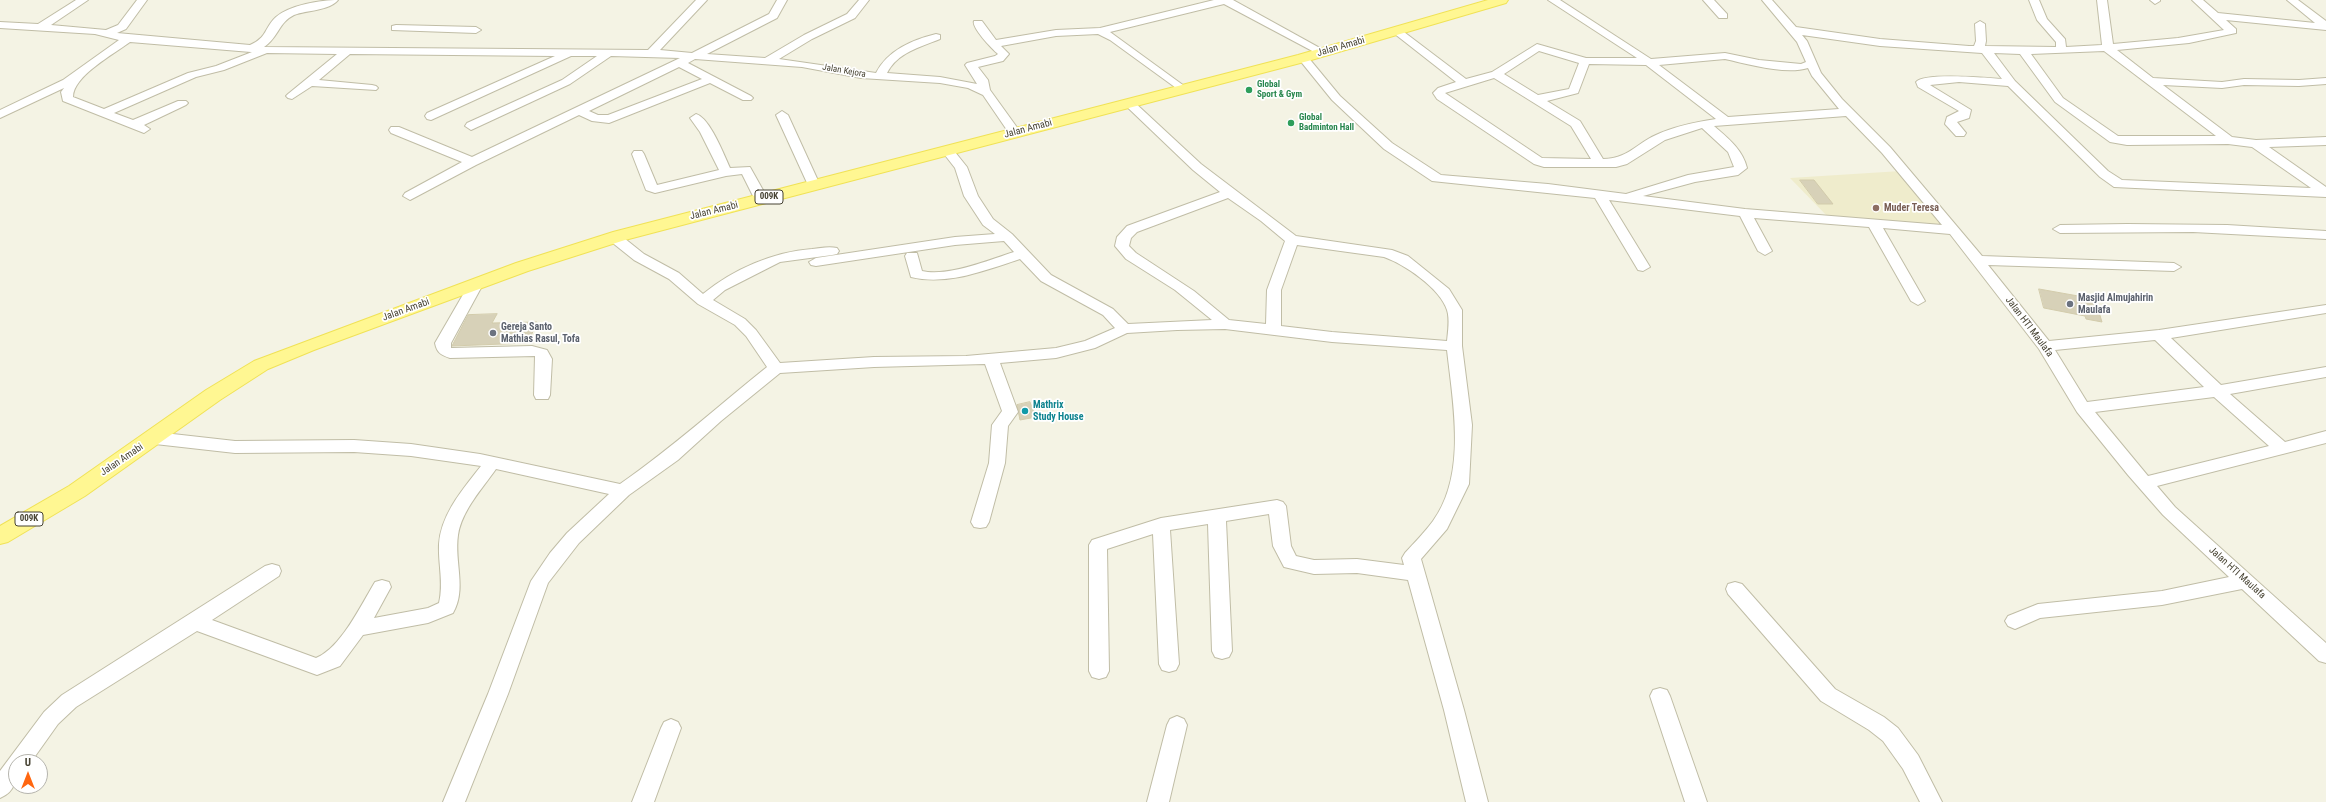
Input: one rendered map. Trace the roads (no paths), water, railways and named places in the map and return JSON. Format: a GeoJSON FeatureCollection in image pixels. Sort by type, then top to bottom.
{"type":"FeatureCollection","features":[{"type":"Feature","properties":{"kind":"main road","name":"Jalan Amabi"},"geometry":{"type":"LineString","coordinates":[[0,536],[77,491],[155,438],[212,395],[261,365],[307,346],[475,286],[522,267],[614,237],[1303,58],[1502,0]]}},
{"type":"Feature","properties":{"kind":"street"},"geometry":{"type":"LineString","coordinates":[[41,27],[83,0]]}},
{"type":"Feature","properties":{"kind":"street"},"geometry":{"type":"LineString","coordinates":[[108,34],[122,27],[142,0]]}},
{"type":"Feature","properties":{"kind":"street"},"geometry":{"type":"LineString","coordinates":[[252,49],[269,38],[278,20],[298,9],[310,0]]}},
{"type":"Feature","properties":{"kind":"street"},"geometry":{"type":"LineString","coordinates":[[298,9],[322,5],[333,0]]}},
{"type":"Feature","properties":{"kind":"street"},"geometry":{"type":"LineString","coordinates":[[650,53],[702,0]]}},
{"type":"Feature","properties":{"kind":"street"},"geometry":{"type":"LineString","coordinates":[[410,196],[472,162],[770,18],[782,0]]}},
{"type":"Feature","properties":{"kind":"street"},"geometry":{"type":"LineString","coordinates":[[768,61],[808,37],[851,16],[864,0]]}},
{"type":"Feature","properties":{"kind":"street"},"geometry":{"type":"LineString","coordinates":[[993,44],[1056,33],[1100,31],[1226,0],[1322,52]]}},
{"type":"Feature","properties":{"kind":"street"},"geometry":{"type":"LineString","coordinates":[[1554,0],[1623,43],[1650,62],[1724,120]]}},
{"type":"Feature","properties":{"kind":"street"},"geometry":{"type":"LineString","coordinates":[[1708,0],[1723,16]]}},
{"type":"Feature","properties":{"kind":"street","name":"Jalan HTI Maulafa"},"geometry":{"type":"LineString","coordinates":[[1767,0],[1802,41],[1816,74],[1847,112],[1886,150],[1978,260],[2029,328],[2045,346],[2083,408],[2102,433],[2169,511],[2326,655]]}},
{"type":"Feature","properties":{"kind":"street"},"geometry":{"type":"LineString","coordinates":[[2034,0],[2042,20],[2061,41],[2061,49]]}},
{"type":"Feature","properties":{"kind":"street"},"geometry":{"type":"LineString","coordinates":[[2102,0],[2108,48],[2228,140]]}},
{"type":"Feature","properties":{"kind":"street"},"geometry":{"type":"LineString","coordinates":[[1794,30],[1857,40],[1981,49],[2023,50],[2108,48],[2180,40],[2232,31],[2197,0]]}},
{"type":"Feature","properties":{"kind":"street"},"geometry":{"type":"LineString","coordinates":[[2292,0],[2326,27]]}},
{"type":"Feature","properties":{"kind":"street"},"geometry":{"type":"LineString","coordinates":[[2215,16],[2326,27]]}},
{"type":"Feature","properties":{"kind":"street"},"geometry":{"type":"LineString","coordinates":[[978,24],[993,44],[1004,55],[999,59],[971,65],[982,80],[984,90],[1015,133]]}},
{"type":"Feature","properties":{"kind":"street"},"geometry":{"type":"LineString","coordinates":[[1980,24],[1982,41],[1981,49],[2011,83],[2104,174],[2119,184],[2326,193]]}},
{"type":"Feature","properties":{"kind":"street","name":"Jalan Kejora"},"geometry":{"type":"LineString","coordinates":[[0,25],[95,31],[128,40],[266,50],[435,53],[442,50],[650,53],[768,61],[879,77],[961,83],[984,90]]}},
{"type":"Feature","properties":{"kind":"street"},"geometry":{"type":"LineString","coordinates":[[396,28],[476,30]]}},
{"type":"Feature","properties":{"kind":"street"},"geometry":{"type":"LineString","coordinates":[[1100,31],[1114,38],[1183,90]]}},
{"type":"Feature","properties":{"kind":"street"},"geometry":{"type":"LineString","coordinates":[[1396,31],[1464,83]]}},
{"type":"Feature","properties":{"kind":"street"},"geometry":{"type":"LineString","coordinates":[[879,77],[885,63],[893,56],[936,37]]}},
{"type":"Feature","properties":{"kind":"street"},"geometry":{"type":"LineString","coordinates":[[0,114],[76,77],[128,40]]}},
{"type":"Feature","properties":{"kind":"street"},"geometry":{"type":"LineString","coordinates":[[1812,64],[1801,67],[1788,66],[1760,63],[1725,56],[1650,62],[1585,61],[1537,47],[1519,62],[1496,74],[1442,90],[1439,93],[1447,101],[1544,163],[1600,164],[1623,161],[1660,137],[1684,128],[1724,120],[1847,112]]}},
{"type":"Feature","properties":{"kind":"street"},"geometry":{"type":"LineString","coordinates":[[104,113],[192,75],[220,68],[266,50]]}},
{"type":"Feature","properties":{"kind":"street"},"geometry":{"type":"LineString","coordinates":[[2023,50],[2036,71],[2059,100],[2114,139],[2127,141],[2228,140],[2256,144],[2326,141]]}},
{"type":"Feature","properties":{"kind":"street"},"geometry":{"type":"LineString","coordinates":[[292,96],[346,52]]}},
{"type":"Feature","properties":{"kind":"street"},"geometry":{"type":"LineString","coordinates":[[431,116],[570,52]]}},
{"type":"Feature","properties":{"kind":"street"},"geometry":{"type":"LineString","coordinates":[[471,126],[566,82],[608,53]]}},
{"type":"Feature","properties":{"kind":"street"},"geometry":{"type":"LineString","coordinates":[[1303,58],[1322,83],[1359,120],[1388,146],[1430,175],[1458,182],[1548,188],[1744,213],[1952,230]]}},
{"type":"Feature","properties":{"kind":"street"},"geometry":{"type":"LineString","coordinates":[[1538,99],[1574,91],[1585,61]]}},
{"type":"Feature","properties":{"kind":"street"},"geometry":{"type":"LineString","coordinates":[[680,62],[747,98]]}},
{"type":"Feature","properties":{"kind":"street"},"geometry":{"type":"LineString","coordinates":[[1496,74],[1576,124],[1600,164]]}},
{"type":"Feature","properties":{"kind":"street"},"geometry":{"type":"LineString","coordinates":[[76,77],[67,92],[67,99],[146,130]]}},
{"type":"Feature","properties":{"kind":"street"},"geometry":{"type":"LineString","coordinates":[[580,111],[596,118],[609,119],[712,79]]}},
{"type":"Feature","properties":{"kind":"street"},"geometry":{"type":"LineString","coordinates":[[1960,134],[1951,124],[1951,120],[1965,115],[1965,110],[1928,90],[1922,85],[1922,82],[1959,80],[2011,83]]}},
{"type":"Feature","properties":{"kind":"street"},"geometry":{"type":"LineString","coordinates":[[2152,81],[2222,85],[2244,82],[2299,83],[2326,80]]}},
{"type":"Feature","properties":{"kind":"street"},"geometry":{"type":"LineString","coordinates":[[309,82],[372,88]]}},
{"type":"Feature","properties":{"kind":"street"},"geometry":{"type":"LineString","coordinates":[[1129,103],[1197,167],[1228,193],[1266,218],[1292,240],[1387,252],[1403,259],[1442,289],[1455,310],[1456,330],[1454,346],[1464,425],[1460,484],[1441,524],[1411,558],[1454,710],[1477,802]]}},
{"type":"Feature","properties":{"kind":"street"},"geometry":{"type":"LineString","coordinates":[[133,125],[182,104]]}},
{"type":"Feature","properties":{"kind":"street"},"geometry":{"type":"LineString","coordinates":[[782,115],[814,185]]}},
{"type":"Feature","properties":{"kind":"street"},"geometry":{"type":"LineString","coordinates":[[702,124],[726,172]]}},
{"type":"Feature","properties":{"kind":"street"},"geometry":{"type":"LineString","coordinates":[[1624,197],[1693,178],[1734,172],[1741,168],[1741,161],[1704,124]]}},
{"type":"Feature","properties":{"kind":"street"},"geometry":{"type":"LineString","coordinates":[[395,130],[472,162]]}},
{"type":"Feature","properties":{"kind":"street"},"geometry":{"type":"LineString","coordinates":[[2256,144],[2326,193]]}},
{"type":"Feature","properties":{"kind":"street"},"geometry":{"type":"LineString","coordinates":[[947,150],[961,167],[971,196],[988,222],[1007,237],[1021,254],[1046,278],[1108,312],[1124,329]]}},
{"type":"Feature","properties":{"kind":"street"},"geometry":{"type":"LineString","coordinates":[[638,154],[651,187],[655,189],[726,172],[746,170],[761,199]]}},
{"type":"Feature","properties":{"kind":"street"},"geometry":{"type":"LineString","coordinates":[[1544,163],[1548,188]]}},
{"type":"Feature","properties":{"kind":"street"},"geometry":{"type":"LineString","coordinates":[[1225,324],[1201,303],[1150,267],[1130,256],[1122,246],[1124,237],[1132,229],[1228,193]]}},
{"type":"Feature","properties":{"kind":"street"},"geometry":{"type":"LineString","coordinates":[[1600,195],[1643,267]]}},
{"type":"Feature","properties":{"kind":"street"},"geometry":{"type":"LineString","coordinates":[[1744,213],[1766,251]]}},
{"type":"Feature","properties":{"kind":"street"},"geometry":{"type":"LineString","coordinates":[[1874,224],[1918,301]]}},
{"type":"Feature","properties":{"kind":"street"},"geometry":{"type":"LineString","coordinates":[[2060,229],[2126,228],[2237,230],[2326,235]]}},
{"type":"Feature","properties":{"kind":"street"},"geometry":{"type":"LineString","coordinates":[[614,237],[639,257],[674,276],[703,301],[740,322],[751,333],[776,368]]}},
{"type":"Feature","properties":{"kind":"street"},"geometry":{"type":"LineString","coordinates":[[816,262],[955,241],[1007,237]]}},
{"type":"Feature","properties":{"kind":"street"},"geometry":{"type":"LineString","coordinates":[[1273,329],[1274,290],[1292,240]]}},
{"type":"Feature","properties":{"kind":"street"},"geometry":{"type":"LineString","coordinates":[[703,301],[720,286],[782,256],[829,251],[874,254]]}},
{"type":"Feature","properties":{"kind":"street"},"geometry":{"type":"LineString","coordinates":[[912,256],[916,274],[925,277],[960,272],[1021,254]]}},
{"type":"Feature","properties":{"kind":"street"},"geometry":{"type":"LineString","coordinates":[[1978,260],[2174,267]]}},
{"type":"Feature","properties":{"kind":"street"},"geometry":{"type":"LineString","coordinates":[[475,286],[444,343],[444,350],[450,353],[532,351],[542,353],[544,359],[542,395]]}},
{"type":"Feature","properties":{"kind":"street"},"geometry":{"type":"LineString","coordinates":[[2045,346],[2159,335],[2326,309]]}},
{"type":"Feature","properties":{"kind":"street"},"geometry":{"type":"LineString","coordinates":[[454,802],[498,694],[540,581],[573,538],[623,492],[672,456],[715,418],[776,368],[991,358],[1069,351],[1090,345],[1124,329],[1225,324],[1332,337],[1454,346]]}},
{"type":"Feature","properties":{"kind":"street"},"geometry":{"type":"LineString","coordinates":[[2159,335],[2250,422],[2282,448]]}},
{"type":"Feature","properties":{"kind":"street"},"geometry":{"type":"LineString","coordinates":[[980,522],[997,463],[1000,425],[1010,412],[991,358]]}},
{"type":"Feature","properties":{"kind":"street"},"geometry":{"type":"LineString","coordinates":[[2083,408],[2217,391],[2326,372]]}},
{"type":"Feature","properties":{"kind":"street"},"geometry":{"type":"LineString","coordinates":[[2146,483],[2326,437]]}},
{"type":"Feature","properties":{"kind":"street"},"geometry":{"type":"LineString","coordinates":[[155,438],[235,447],[383,447],[492,464],[623,492]]}},
{"type":"Feature","properties":{"kind":"street"},"geometry":{"type":"LineString","coordinates":[[357,629],[432,614],[449,604],[448,545],[451,528],[468,497],[492,464]]}},
{"type":"Feature","properties":{"kind":"street"},"geometry":{"type":"LineString","coordinates":[[1099,670],[1098,544],[1161,525],[1277,506],[1282,546],[1290,562],[1314,567],[1357,566],[1415,574]]}},
{"type":"Feature","properties":{"kind":"street"},"geometry":{"type":"LineString","coordinates":[[1217,516],[1222,651]]}},
{"type":"Feature","properties":{"kind":"street"},"geometry":{"type":"LineString","coordinates":[[1161,525],[1169,664]]}},
{"type":"Feature","properties":{"kind":"street"},"geometry":{"type":"LineString","coordinates":[[25,754],[51,718],[64,705],[272,571]]}},
{"type":"Feature","properties":{"kind":"street"},"geometry":{"type":"LineString","coordinates":[[2015,620],[2038,611],[2162,598],[2247,582]]}},
{"type":"Feature","properties":{"kind":"street"},"geometry":{"type":"LineString","coordinates":[[195,622],[317,667],[333,660],[357,629],[382,587]]}},
{"type":"Feature","properties":{"kind":"street"},"geometry":{"type":"LineString","coordinates":[[1735,589],[1828,695],[1841,705],[1885,728],[1918,774],[1931,802]]}},
{"type":"Feature","properties":{"kind":"street"},"geometry":{"type":"LineString","coordinates":[[1660,696],[1696,802]]}},
{"type":"Feature","properties":{"kind":"street"},"geometry":{"type":"LineString","coordinates":[[1158,802],[1177,725]]}},
{"type":"Feature","properties":{"kind":"street"},"geometry":{"type":"LineString","coordinates":[[643,802],[671,728]]}},
{"type":"Feature","properties":{"kind":"street"},"geometry":{"type":"LineString","coordinates":[[0,788],[8,777]]}},
{"type":"Feature","properties":{"kind":"place","name":"Global Sport & Gym"},"geometry":{"type":"Point","coordinates":[1249,90]}},
{"type":"Feature","properties":{"kind":"place","name":"Global Badminton Hall"},"geometry":{"type":"Point","coordinates":[1291,123]}},
{"type":"Feature","properties":{"kind":"place","name":"Muder Teresa"},"geometry":{"type":"Point","coordinates":[1876,208]}},
{"type":"Feature","properties":{"kind":"place","name":"Masjid Almujahirin Maulafa"},"geometry":{"type":"Point","coordinates":[2070,304]}},
{"type":"Feature","properties":{"kind":"place","name":"Gereja Santo Mathias Rasul, Tofa"},"geometry":{"type":"Point","coordinates":[493,333]}},
{"type":"Feature","properties":{"kind":"place","name":"Mathrix Study House"},"geometry":{"type":"Point","coordinates":[1025,411]}}]}
